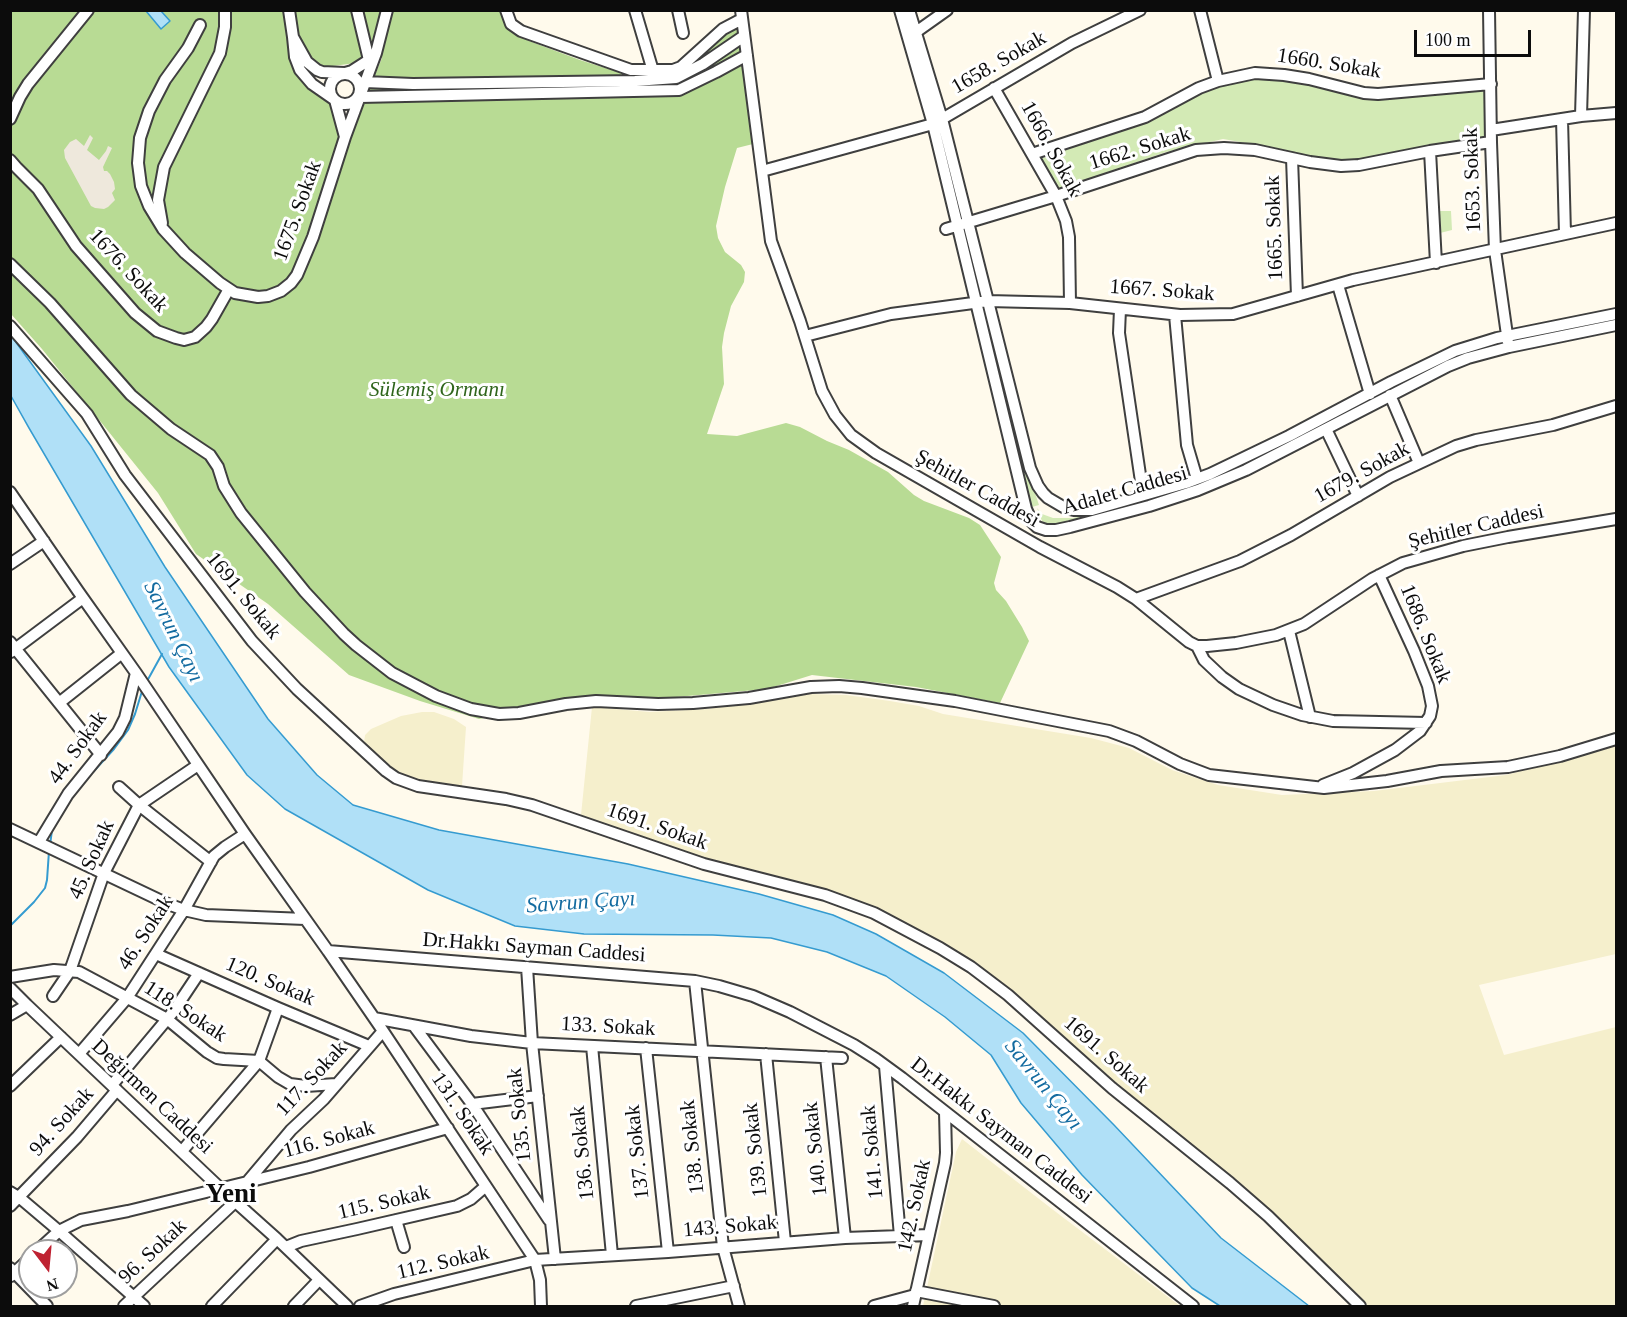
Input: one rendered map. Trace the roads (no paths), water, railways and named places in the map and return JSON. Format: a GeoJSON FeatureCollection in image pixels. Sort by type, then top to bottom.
{"type":"FeatureCollection","features":[{"type":"Feature","properties":{"kind":"street"},"geometry":{"type":"LineString","coordinates":[[10,119],[28,84],[88,10]]}},
{"type":"Feature","properties":{"kind":"street"},"geometry":{"type":"LineString","coordinates":[[163,229],[158,200],[164,167],[220,53],[225,27],[225,10]]}},
{"type":"Feature","properties":{"kind":"street"},"geometry":{"type":"LineString","coordinates":[[289,10],[295,57],[300,70],[312,84],[342,104],[352,103],[360,97],[679,90],[747,55]]}},
{"type":"Feature","properties":{"kind":"street"},"geometry":{"type":"LineString","coordinates":[[345,137],[330,84],[336,76],[357,69],[372,56],[357,10]]}},
{"type":"Feature","properties":{"kind":"street","name":"1675. Sokak"},"geometry":{"type":"LineString","coordinates":[[200,25],[188,48],[155,97],[145,120],[140,138],[138,163],[141,186],[149,206],[163,229],[185,253],[229,289],[243,295],[258,297],[275,294],[286,288],[301,267],[360,97],[387,10]]}},
{"type":"Feature","properties":{"kind":"street"},"geometry":{"type":"LineString","coordinates":[[506,10],[508,19],[514,28],[529,36],[623,68],[653,71],[681,67],[741,13]]}},
{"type":"Feature","properties":{"kind":"street"},"geometry":{"type":"LineString","coordinates":[[634,10],[653,71]]}},
{"type":"Feature","properties":{"kind":"street"},"geometry":{"type":"LineString","coordinates":[[678,10],[683,33]]}},
{"type":"Feature","properties":{"kind":"street"},"geometry":{"type":"LineString","coordinates":[[900,10],[937,122]]}},
{"type":"Feature","properties":{"kind":"street"},"geometry":{"type":"LineString","coordinates":[[909,10],[937,122],[957,225],[982,301],[1027,460],[1043,493],[1065,508],[1092,510],[1197,479],[1253,454],[1455,351],[1508,341],[1617,314]]}},
{"type":"Feature","properties":{"kind":"street"},"geometry":{"type":"LineString","coordinates":[[916,32],[947,10]]}},
{"type":"Feature","properties":{"kind":"street","name":"1658. Sokak"},"geometry":{"type":"LineString","coordinates":[[762,167],[937,122],[1072,43],[1140,10]]}},
{"type":"Feature","properties":{"kind":"street"},"geometry":{"type":"LineString","coordinates":[[1200,10],[1218,81]]}},
{"type":"Feature","properties":{"kind":"street","name":"1653. Sokak"},"geometry":{"type":"LineString","coordinates":[[1490,10],[1495,250],[1508,341]]}},
{"type":"Feature","properties":{"kind":"street"},"geometry":{"type":"LineString","coordinates":[[1581,116],[1584,10]]}},
{"type":"Feature","properties":{"kind":"street","name":"Şehitler Caddesi"},"geometry":{"type":"LineString","coordinates":[[741,13],[771,241],[827,402],[851,435],[862,444],[1040,547],[1099,576],[1136,598],[1197,646],[1256,640],[1289,631],[1318,616],[1379,575],[1403,563],[1463,546],[1617,519]]}},
{"type":"Feature","properties":{"kind":"street"},"geometry":{"type":"LineString","coordinates":[[365,82],[413,84],[635,81],[676,78],[703,64],[744,36]]}},
{"type":"Feature","properties":{"kind":"street"},"geometry":{"type":"LineString","coordinates":[[293,38],[307,62],[316,70],[345,73],[357,78],[361,87],[360,97]]}},
{"type":"Feature","properties":{"kind":"street","name":"1660. Sokak"},"geometry":{"type":"LineString","coordinates":[[1032,154],[1145,117],[1199,88],[1218,81],[1255,73],[1284,75],[1378,94],[1491,84]]}},
{"type":"Feature","properties":{"kind":"street","name":"1666. Sokak"},"geometry":{"type":"LineString","coordinates":[[994,88],[1056,196],[1066,221],[1069,237],[1070,303]]}},
{"type":"Feature","properties":{"kind":"street"},"geometry":{"type":"LineString","coordinates":[[1491,130],[1581,116],[1617,113]]}},
{"type":"Feature","properties":{"kind":"street"},"geometry":{"type":"LineString","coordinates":[[1562,119],[1565,234]]}},
{"type":"Feature","properties":{"kind":"street","name":"1662. Sokak"},"geometry":{"type":"LineString","coordinates":[[957,225],[1056,196],[1196,150],[1224,148],[1255,150],[1341,166],[1359,165],[1491,142]]}},
{"type":"Feature","properties":{"kind":"street"},"geometry":{"type":"LineString","coordinates":[[1430,151],[1436,263]]}},
{"type":"Feature","properties":{"kind":"street","name":"1665. Sokak"},"geometry":{"type":"LineString","coordinates":[[1292,158],[1297,296]]}},
{"type":"Feature","properties":{"kind":"street","name":"1676. Sokak"},"geometry":{"type":"LineString","coordinates":[[10,160],[38,189],[76,246],[135,313],[157,331],[184,340],[195,337],[212,320],[229,289]]}},
{"type":"Feature","properties":{"kind":"street","name":"1667. Sokak"},"geometry":{"type":"LineString","coordinates":[[805,336],[891,314],[982,301],[1070,303],[1176,315],[1233,314],[1338,285],[1617,222]]}},
{"type":"Feature","properties":{"kind":"street"},"geometry":{"type":"LineString","coordinates":[[10,264],[57,311],[130,395],[171,429],[210,455],[219,467],[224,486],[240,513],[290,575],[344,634],[368,656],[392,673],[436,696],[471,709],[499,714],[596,701],[693,704],[748,698],[811,687],[862,688],[989,707],[1109,731],[1209,775],[1317,787],[1342,787],[1441,771],[1508,766],[1560,756],[1617,739]]}},
{"type":"Feature","properties":{"kind":"street"},"geometry":{"type":"LineString","coordinates":[[1338,285],[1370,394]]}},
{"type":"Feature","properties":{"kind":"street","name":"Adalet Caddesi"},"geometry":{"type":"LineString","coordinates":[[982,301],[1026,509],[1032,522],[1037,527],[1046,530],[1070,527],[1198,490],[1246,470],[1448,366],[1508,341],[1617,325]]}},
{"type":"Feature","properties":{"kind":"street"},"geometry":{"type":"LineString","coordinates":[[1120,309],[1119,333],[1143,495]]}},
{"type":"Feature","properties":{"kind":"street"},"geometry":{"type":"LineString","coordinates":[[1176,315],[1187,445],[1197,479]]}},
{"type":"Feature","properties":{"kind":"street","name":"1691. Sokak"},"geometry":{"type":"LineString","coordinates":[[10,326],[87,414],[125,475],[252,641],[297,689],[386,771],[396,778],[418,786],[532,805],[704,864],[825,895],[863,908],[931,943],[971,967],[994,985],[1041,1023],[1112,1088],[1230,1182],[1360,1306]]}},
{"type":"Feature","properties":{"kind":"street"},"geometry":{"type":"LineString","coordinates":[[1390,395],[1419,463]]}},
{"type":"Feature","properties":{"kind":"street","name":"1679. Sokak"},"geometry":{"type":"LineString","coordinates":[[1136,598],[1240,561],[1419,463],[1466,442],[1553,425],[1617,406]]}},
{"type":"Feature","properties":{"kind":"street"},"geometry":{"type":"LineString","coordinates":[[1326,429],[1358,496]]}},
{"type":"Feature","properties":{"kind":"street"},"geometry":{"type":"LineString","coordinates":[[10,492],[328,951]]}},
{"type":"Feature","properties":{"kind":"street"},"geometry":{"type":"LineString","coordinates":[[12,560],[44,541]]}},
{"type":"Feature","properties":{"kind":"street","name":"1686. Sokak"},"geometry":{"type":"LineString","coordinates":[[1379,575],[1428,686],[1432,706],[1426,723]]}},
{"type":"Feature","properties":{"kind":"street"},"geometry":{"type":"LineString","coordinates":[[83,598],[12,648],[101,755]]}},
{"type":"Feature","properties":{"kind":"street"},"geometry":{"type":"LineString","coordinates":[[1289,631],[1311,717]]}},
{"type":"Feature","properties":{"kind":"street"},"geometry":{"type":"LineString","coordinates":[[1197,646],[1204,660],[1222,677],[1239,689],[1273,705],[1311,717],[1333,721],[1426,723]]}},
{"type":"Feature","properties":{"kind":"street"},"geometry":{"type":"LineString","coordinates":[[59,703],[122,653]]}},
{"type":"Feature","properties":{"kind":"street","name":"44. Sokak"},"geometry":{"type":"LineString","coordinates":[[39,842],[68,794],[118,732],[125,718],[136,673]]}},
{"type":"Feature","properties":{"kind":"street"},"geometry":{"type":"LineString","coordinates":[[1317,787],[1382,758],[1411,739],[1426,723]]}},
{"type":"Feature","properties":{"kind":"street","name":"45. Sokak"},"geometry":{"type":"LineString","coordinates":[[53,996],[70,971],[104,873],[139,805],[198,765]]}},
{"type":"Feature","properties":{"kind":"street"},"geometry":{"type":"LineString","coordinates":[[119,787],[211,862]]}},
{"type":"Feature","properties":{"kind":"street"},"geometry":{"type":"LineString","coordinates":[[10,829],[184,910],[206,915],[305,919]]}},
{"type":"Feature","properties":{"kind":"street","name":"46. Sokak"},"geometry":{"type":"LineString","coordinates":[[79,1054],[127,998],[184,910],[211,862],[219,852],[245,834]]}},
{"type":"Feature","properties":{"kind":"street","name":"Dr.Hakkı Sayman Caddesi"},"geometry":{"type":"LineString","coordinates":[[328,951],[695,981],[736,990],[790,1012],[854,1045],[885,1066],[1193,1306]]}},
{"type":"Feature","properties":{"kind":"street","name":"131. Sokak"},"geometry":{"type":"LineString","coordinates":[[328,951],[535,1260],[540,1280],[541,1306]]}},
{"type":"Feature","properties":{"kind":"street","name":"120. Sokak"},"geometry":{"type":"LineString","coordinates":[[156,954],[369,1046]]}},
{"type":"Feature","properties":{"kind":"street","name":"135. Sokak"},"geometry":{"type":"LineString","coordinates":[[527,967],[532,1043],[555,1259]]}},
{"type":"Feature","properties":{"kind":"street","name":"118. Sokak"},"geometry":{"type":"LineString","coordinates":[[10,977],[54,970],[79,972],[167,1019],[217,1058],[259,1061]]}},
{"type":"Feature","properties":{"kind":"street","name":"94. Sokak"},"geometry":{"type":"LineString","coordinates":[[10,1206],[15,1195],[77,1137],[199,973]]}},
{"type":"Feature","properties":{"kind":"street","name":"138. Sokak"},"geometry":{"type":"LineString","coordinates":[[695,981],[723,1247],[739,1306]]}},
{"type":"Feature","properties":{"kind":"street","name":"Değirmen Caddesi"},"geometry":{"type":"LineString","coordinates":[[10,988],[347,1306]]}},
{"type":"Feature","properties":{"kind":"street"},"geometry":{"type":"LineString","coordinates":[[10,1016],[27,1005]]}},
{"type":"Feature","properties":{"kind":"street"},"geometry":{"type":"LineString","coordinates":[[182,1151],[259,1061],[278,1008]]}},
{"type":"Feature","properties":{"kind":"street","name":"133. Sokak"},"geometry":{"type":"LineString","coordinates":[[374,1018],[471,1036],[532,1043],[842,1058]]}},
{"type":"Feature","properties":{"kind":"street"},"geometry":{"type":"LineString","coordinates":[[414,1026],[472,1104],[551,1223]]}},
{"type":"Feature","properties":{"kind":"street","name":"117. Sokak"},"geometry":{"type":"LineString","coordinates":[[248,1181],[291,1130],[318,1106],[383,1031]]}},
{"type":"Feature","properties":{"kind":"street"},"geometry":{"type":"LineString","coordinates":[[10,1086],[61,1037]]}},
{"type":"Feature","properties":{"kind":"street","name":"136. Sokak"},"geometry":{"type":"LineString","coordinates":[[592,1046],[612,1255]]}},
{"type":"Feature","properties":{"kind":"street","name":"137. Sokak"},"geometry":{"type":"LineString","coordinates":[[646,1048],[668,1252]]}},
{"type":"Feature","properties":{"kind":"street","name":"139. Sokak"},"geometry":{"type":"LineString","coordinates":[[766,1054],[785,1242]]}},
{"type":"Feature","properties":{"kind":"street","name":"140. Sokak"},"geometry":{"type":"LineString","coordinates":[[826,1057],[846,1238]]}},
{"type":"Feature","properties":{"kind":"street"},"geometry":{"type":"LineString","coordinates":[[259,1061],[290,1084],[306,1086],[336,1084]]}},
{"type":"Feature","properties":{"kind":"street","name":"141. Sokak"},"geometry":{"type":"LineString","coordinates":[[885,1066],[900,1236]]}},
{"type":"Feature","properties":{"kind":"street"},"geometry":{"type":"LineString","coordinates":[[472,1104],[538,1096]]}},
{"type":"Feature","properties":{"kind":"street","name":"142. Sokak"},"geometry":{"type":"LineString","coordinates":[[915,1298],[945,1163],[945,1112]]}},
{"type":"Feature","properties":{"kind":"street","name":"116. Sokak"},"geometry":{"type":"LineString","coordinates":[[58,1231],[81,1220],[327,1162],[448,1128]]}},
{"type":"Feature","properties":{"kind":"street","name":"115. Sokak"},"geometry":{"type":"LineString","coordinates":[[286,1247],[301,1241],[457,1206],[486,1186]]}},
{"type":"Feature","properties":{"kind":"street"},"geometry":{"type":"LineString","coordinates":[[15,1195],[144,1306]]}},
{"type":"Feature","properties":{"kind":"street","name":"96. Sokak"},"geometry":{"type":"LineString","coordinates":[[124,1306],[235,1202]]}},
{"type":"Feature","properties":{"kind":"street"},"geometry":{"type":"LineString","coordinates":[[396,1220],[404,1247]]}},
{"type":"Feature","properties":{"kind":"street"},"geometry":{"type":"LineString","coordinates":[[50,1239],[58,1231]]}},
{"type":"Feature","properties":{"kind":"street","name":"143. Sokak"},"geometry":{"type":"LineString","coordinates":[[535,1260],[846,1238],[929,1235]]}},
{"type":"Feature","properties":{"kind":"street"},"geometry":{"type":"LineString","coordinates":[[213,1306],[277,1239]]}},
{"type":"Feature","properties":{"kind":"street","name":"112. Sokak"},"geometry":{"type":"LineString","coordinates":[[360,1306],[394,1294],[535,1260]]}},
{"type":"Feature","properties":{"kind":"street"},"geometry":{"type":"LineString","coordinates":[[12,1272],[47,1306]]}},
{"type":"Feature","properties":{"kind":"street"},"geometry":{"type":"LineString","coordinates":[[294,1306],[319,1280]]}},
{"type":"Feature","properties":{"kind":"street"},"geometry":{"type":"LineString","coordinates":[[636,1306],[734,1286]]}},
{"type":"Feature","properties":{"kind":"street"},"geometry":{"type":"LineString","coordinates":[[874,1306],[915,1298],[994,1306]]}},
{"type":"Feature","properties":{"kind":"water"},"geometry":{"type":"Polygon","coordinates":[[[146,11],[161,11],[170,21],[161,29],[146,11]]]}},
{"type":"Feature","properties":{"kind":"water","name":"Savrun Çayı"},"geometry":{"type":"Polygon","coordinates":[[[10,334],[91,446],[165,567],[268,719],[317,775],[353,805],[439,830],[628,864],[759,894],[833,915],[876,934],[944,973],[1023,1033],[1221,1238],[1309,1306],[1220,1306],[1192,1288],[1082,1175],[1021,1103],[991,1055],[945,1017],[886,976],[827,952],[771,938],[584,934],[515,926],[428,890],[285,809],[247,775],[169,667],[29,428],[11,396],[10,334]]]}},
{"type":"Feature","properties":{"kind":"waterway","name":"Savrun Çayı"},"geometry":{"type":"LineString","coordinates":[[146,683],[162,654]]}},
{"type":"Feature","properties":{"kind":"waterway"},"geometry":{"type":"LineString","coordinates":[[93,772],[128,730],[143,688]]}},
{"type":"Feature","properties":{"kind":"waterway"},"geometry":{"type":"LineString","coordinates":[[50,845],[52,830]]}},
{"type":"Feature","properties":{"kind":"waterway"},"geometry":{"type":"LineString","coordinates":[[10,926],[45,888],[49,851]]}},
{"type":"Feature","properties":{"kind":"district","name":"Yeni"},"geometry":{"type":"Point","coordinates":[231,1195]}},
{"type":"Feature","properties":{"kind":"park label","name":"Sülemiş Ormanı"},"geometry":{"type":"Point","coordinates":[437,390]}}]}
